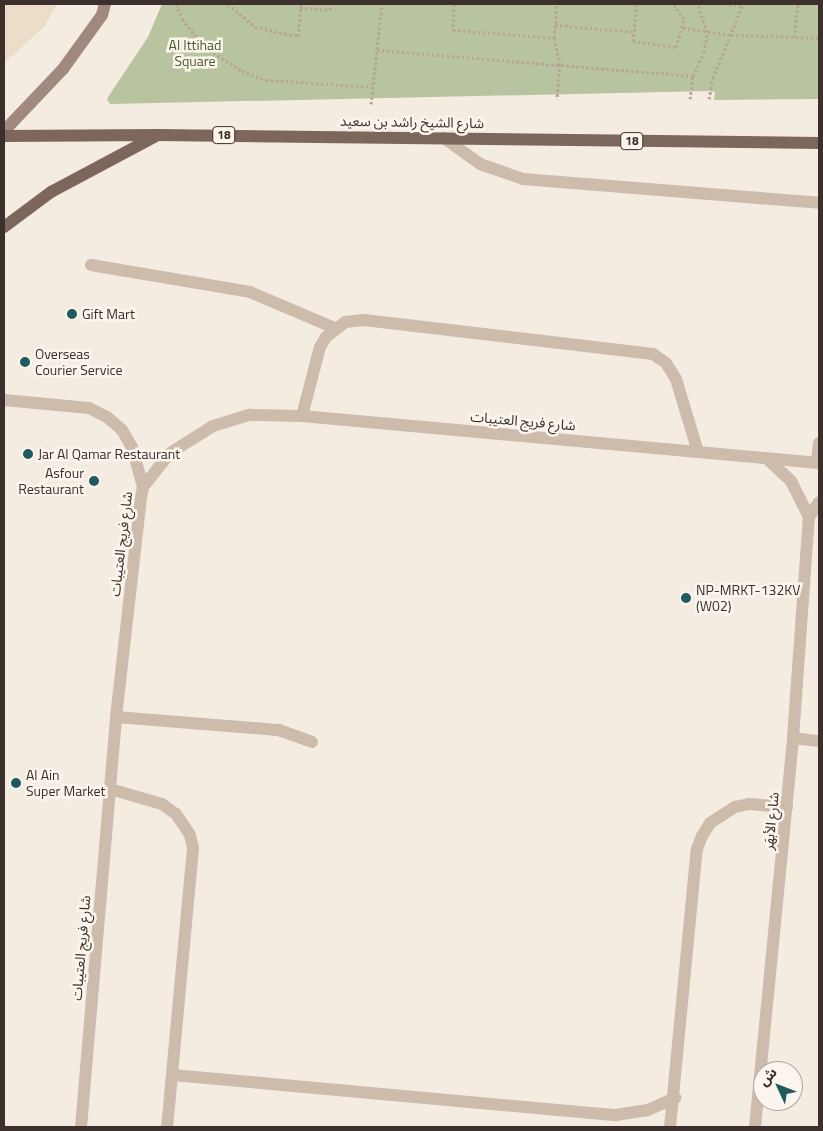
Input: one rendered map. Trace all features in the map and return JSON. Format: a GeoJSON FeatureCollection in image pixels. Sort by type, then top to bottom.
{"type":"FeatureCollection","features":[{"type":"Feature","properties":{"kind":"main road"},"geometry":{"type":"LineString","coordinates":[[4,131],[63,69],[102,15],[105,4]]}},
{"type":"Feature","properties":{"kind":"main road"},"geometry":{"type":"LineString","coordinates":[[4,227],[52,192],[159,135]]}},
{"type":"Feature","properties":{"kind":"main road","name":"شارع الشيخ راشد بن سعيد"},"geometry":{"type":"LineString","coordinates":[[4,136],[159,135],[819,143]]}},
{"type":"Feature","properties":{"kind":"lane"},"geometry":{"type":"LineString","coordinates":[[444,138],[480,164],[522,179],[819,203]]}},
{"type":"Feature","properties":{"kind":"lane"},"geometry":{"type":"LineString","coordinates":[[91,265],[250,292],[335,328]]}},
{"type":"Feature","properties":{"kind":"lane"},"geometry":{"type":"LineString","coordinates":[[302,416],[320,347],[335,328],[364,320],[653,354],[666,363],[676,379],[698,452]]}},
{"type":"Feature","properties":{"kind":"lane"},"geometry":{"type":"LineString","coordinates":[[4,400],[89,408],[107,417],[122,430],[132,447],[143,487]]}},
{"type":"Feature","properties":{"kind":"lane","name":"شارع فريج العتيبات"},"geometry":{"type":"LineString","coordinates":[[84,1124],[116,717],[143,487],[170,453],[213,426],[250,415],[302,416],[818,463]]}},
{"type":"Feature","properties":{"kind":"lane"},"geometry":{"type":"LineString","coordinates":[[818,463],[819,443]]}},
{"type":"Feature","properties":{"kind":"lane"},"geometry":{"type":"LineString","coordinates":[[767,459],[791,482],[809,517]]}},
{"type":"Feature","properties":{"kind":"lane","name":"شارع الأبهَر"},"geometry":{"type":"LineString","coordinates":[[756,1127],[794,738],[809,517],[819,502]]}},
{"type":"Feature","properties":{"kind":"lane"},"geometry":{"type":"LineString","coordinates":[[116,717],[167,723],[279,730],[312,742]]}},
{"type":"Feature","properties":{"kind":"lane"},"geometry":{"type":"LineString","coordinates":[[794,738],[819,741]]}},
{"type":"Feature","properties":{"kind":"lane"},"geometry":{"type":"LineString","coordinates":[[110,789],[162,804],[176,814],[190,835],[193,848],[167,1127]]}},
{"type":"Feature","properties":{"kind":"lane"},"geometry":{"type":"LineString","coordinates":[[670,1127],[675,1098],[697,849],[710,823],[735,807],[749,804],[787,807]]}},
{"type":"Feature","properties":{"kind":"lane"},"geometry":{"type":"LineString","coordinates":[[173,1075],[616,1115],[648,1110],[675,1098]]}},
{"type":"Feature","properties":{"kind":"path"},"geometry":{"type":"LineString","coordinates":[[176,4],[182,19],[205,47],[242,71],[266,80],[372,87]]}},
{"type":"Feature","properties":{"kind":"path"},"geometry":{"type":"LineString","coordinates":[[228,4],[255,27],[288,36],[298,36],[301,6],[330,10],[331,4]]}},
{"type":"Feature","properties":{"kind":"path"},"geometry":{"type":"LineString","coordinates":[[371,104],[382,4]]}},
{"type":"Feature","properties":{"kind":"path"},"geometry":{"type":"LineString","coordinates":[[454,4],[453,30],[554,38]]}},
{"type":"Feature","properties":{"kind":"path"},"geometry":{"type":"LineString","coordinates":[[557,4],[554,38],[560,64],[557,99]]}},
{"type":"Feature","properties":{"kind":"path"},"geometry":{"type":"LineString","coordinates":[[637,4],[633,42],[676,47],[683,28],[684,19],[674,4]]}},
{"type":"Feature","properties":{"kind":"path"},"geometry":{"type":"LineString","coordinates":[[690,99],[693,76],[704,52],[707,32],[698,4]]}},
{"type":"Feature","properties":{"kind":"path"},"geometry":{"type":"LineString","coordinates":[[709,100],[713,78],[742,5],[724,4]]}},
{"type":"Feature","properties":{"kind":"path"},"geometry":{"type":"LineString","coordinates":[[794,37],[798,4]]}},
{"type":"Feature","properties":{"kind":"path"},"geometry":{"type":"LineString","coordinates":[[555,25],[635,32]]}},
{"type":"Feature","properties":{"kind":"path"},"geometry":{"type":"LineString","coordinates":[[683,28],[731,35],[819,38]]}},
{"type":"Feature","properties":{"kind":"path"},"geometry":{"type":"LineString","coordinates":[[377,50],[693,76]]}},
{"type":"Feature","properties":{"kind":"green space","name":"Al Ittihad Square"},"geometry":{"type":"Polygon","coordinates":[[[162,4],[819,4],[819,99],[714,100],[715,92],[710,91],[110,104],[107,99],[148,37],[162,4]]]}},
{"type":"Feature","properties":{"kind":"shaded area"},"geometry":{"type":"Polygon","coordinates":[[[4,4],[57,4],[44,27],[4,63],[4,4]]]}},
{"type":"Feature","properties":{"kind":"place","name":"Gift Mart"},"geometry":{"type":"Point","coordinates":[72,314]}},
{"type":"Feature","properties":{"kind":"place","name":"Overseas Courier Service"},"geometry":{"type":"Point","coordinates":[25,362]}},
{"type":"Feature","properties":{"kind":"place","name":"Jar Al Qamar Restaurant"},"geometry":{"type":"Point","coordinates":[28,454]}},
{"type":"Feature","properties":{"kind":"place","name":"Asfour Restaurant"},"geometry":{"type":"Point","coordinates":[94,481]}},
{"type":"Feature","properties":{"kind":"place","name":"NP-MRKT-132KV (W02)"},"geometry":{"type":"Point","coordinates":[686,598]}},
{"type":"Feature","properties":{"kind":"place","name":"Al Ain Super Market"},"geometry":{"type":"Point","coordinates":[16,783]}}]}
